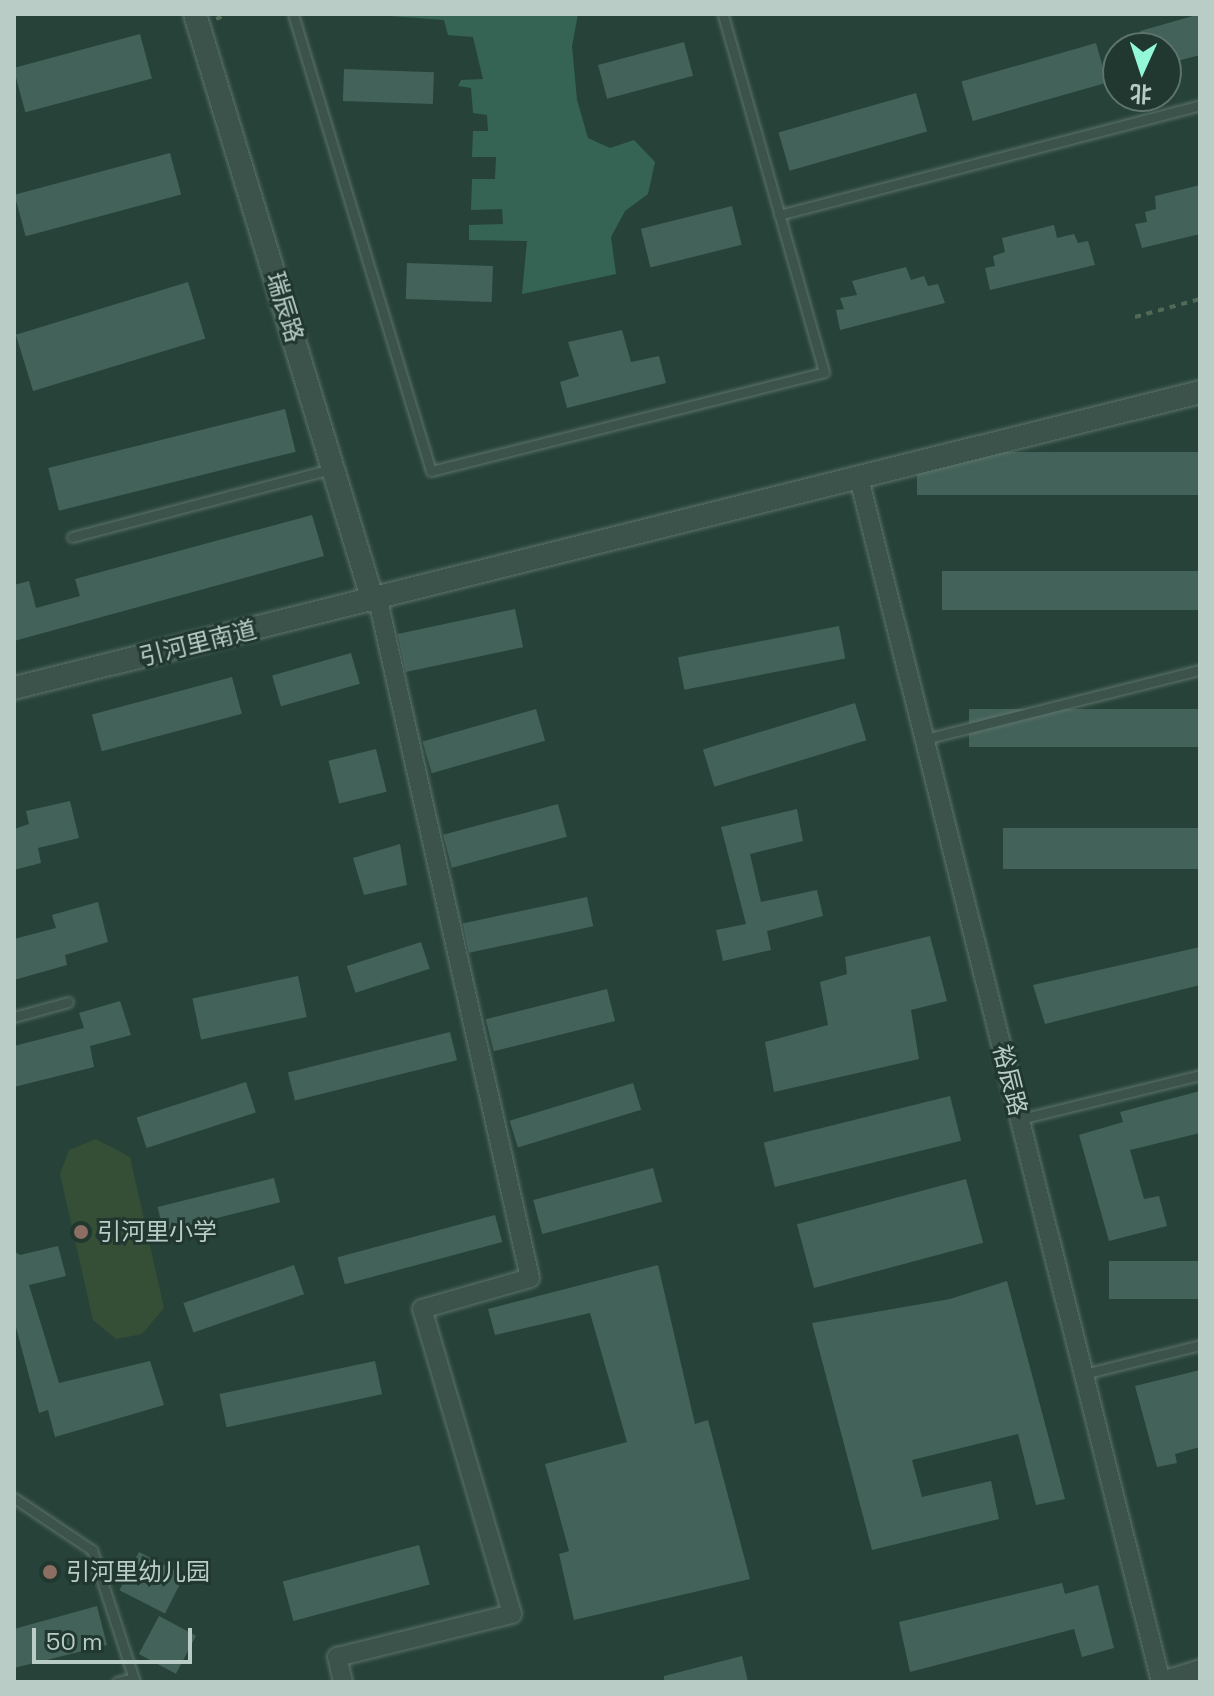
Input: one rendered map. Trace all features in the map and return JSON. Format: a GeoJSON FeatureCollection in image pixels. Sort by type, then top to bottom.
{"type":"FeatureCollection","features":[{"type":"Feature","properties":{"kind":"street","name":"瑞辰路"},"geometry":{"type":"LineString","coordinates":[[195,14],[339,467]]}},
{"type":"Feature","properties":{"kind":"street","name":"瑞辰路"},"geometry":{"type":"LineString","coordinates":[[208,14],[378,600]]}},
{"type":"Feature","properties":{"kind":"street","name":"引河里南道"},"geometry":{"type":"LineString","coordinates":[[14,688],[378,600],[1200,392]]}},
{"type":"Feature","properties":{"kind":"street","name":"裕辰路"},"geometry":{"type":"LineString","coordinates":[[859,478],[1163,1682]]}},
{"type":"Feature","properties":{"kind":"street"},"geometry":{"type":"LineString","coordinates":[[343,1682],[337,1657],[512,1614],[422,1309],[530,1278],[378,600]]}},
{"type":"Feature","properties":{"kind":"street"},"geometry":{"type":"LineString","coordinates":[[1163,1682],[1200,1671]]}},
{"type":"Feature","properties":{"kind":"lane"},"geometry":{"type":"LineString","coordinates":[[293,14],[431,471],[824,372],[723,14]]}},
{"type":"Feature","properties":{"kind":"lane"},"geometry":{"type":"LineString","coordinates":[[779,215],[1200,105]]}},
{"type":"Feature","properties":{"kind":"lane"},"geometry":{"type":"LineString","coordinates":[[72,537],[339,467]]}},
{"type":"Feature","properties":{"kind":"lane"},"geometry":{"type":"LineString","coordinates":[[925,739],[1200,670]]}},
{"type":"Feature","properties":{"kind":"lane"},"geometry":{"type":"LineString","coordinates":[[14,1017],[68,1002]]}},
{"type":"Feature","properties":{"kind":"lane"},"geometry":{"type":"LineString","coordinates":[[1020,1119],[1200,1075]]}},
{"type":"Feature","properties":{"kind":"lane"},"geometry":{"type":"LineString","coordinates":[[1084,1374],[1200,1345]]}},
{"type":"Feature","properties":{"kind":"lane"},"geometry":{"type":"LineString","coordinates":[[14,1498],[92,1550],[134,1680],[117,1682]]}},
{"type":"Feature","properties":{"kind":"path"},"geometry":{"type":"LineString","coordinates":[[1135,317],[1200,299]]}},
{"type":"Feature","properties":{"kind":"shaded area"},"geometry":{"type":"Polygon","coordinates":[[[363,14],[578,14],[572,46],[577,100],[588,138],[610,148],[634,140],[655,162],[648,194],[625,211],[611,237],[616,274],[522,294],[527,241],[469,240],[469,225],[503,224],[502,209],[471,210],[472,179],[495,179],[496,157],[472,157],[473,131],[488,131],[487,115],[473,113],[471,88],[458,86],[461,80],[483,79],[473,37],[448,35],[444,20],[363,14]]]}},
{"type":"Feature","properties":{"kind":"shaded area"},"geometry":{"type":"Polygon","coordinates":[[[96,1139],[130,1157],[164,1308],[142,1334],[116,1339],[93,1320],[60,1174],[69,1150],[96,1139]]]}},
{"type":"Feature","properties":{"kind":"building"},"geometry":{"type":"Polygon","coordinates":[[[1200,14],[1200,55],[1182,60],[1182,32],[1140,31],[1200,14]]]}},
{"type":"Feature","properties":{"kind":"building"},"geometry":{"type":"Polygon","coordinates":[[[140,34],[152,78],[25,112],[14,68],[140,34]]]}},
{"type":"Feature","properties":{"kind":"building"},"geometry":{"type":"Polygon","coordinates":[[[684,42],[693,76],[607,99],[598,65],[684,42]]]}},
{"type":"Feature","properties":{"kind":"building"},"geometry":{"type":"Polygon","coordinates":[[[1096,43],[1102,64],[1102,84],[973,121],[961,82],[1096,43]]]}},
{"type":"Feature","properties":{"kind":"building"},"geometry":{"type":"Polygon","coordinates":[[[344,69],[434,72],[433,104],[343,101],[344,69]]]}},
{"type":"Feature","properties":{"kind":"building"},"geometry":{"type":"Polygon","coordinates":[[[916,93],[927,131],[790,171],[779,132],[916,93]]]}},
{"type":"Feature","properties":{"kind":"building"},"geometry":{"type":"Polygon","coordinates":[[[170,153],[181,195],[26,236],[14,195],[170,153]]]}},
{"type":"Feature","properties":{"kind":"building"},"geometry":{"type":"Polygon","coordinates":[[[1200,185],[1200,234],[1142,248],[1135,224],[1147,222],[1145,212],[1156,209],[1155,196],[1200,185]]]}},
{"type":"Feature","properties":{"kind":"building"},"geometry":{"type":"Polygon","coordinates":[[[732,206],[742,245],[650,268],[641,229],[732,206]]]}},
{"type":"Feature","properties":{"kind":"building"},"geometry":{"type":"Polygon","coordinates":[[[1054,225],[1057,238],[1074,234],[1078,243],[1088,241],[1095,265],[990,290],[985,268],[995,266],[993,256],[1005,252],[1002,238],[1054,225]]]}},
{"type":"Feature","properties":{"kind":"building"},"geometry":{"type":"Polygon","coordinates":[[[407,263],[493,266],[492,302],[406,299],[407,263]]]}},
{"type":"Feature","properties":{"kind":"building"},"geometry":{"type":"Polygon","coordinates":[[[906,267],[911,280],[924,276],[928,286],[938,284],[945,303],[840,330],[836,310],[844,309],[840,298],[857,295],[852,281],[906,267]]]}},
{"type":"Feature","properties":{"kind":"building"},"geometry":{"type":"Polygon","coordinates":[[[188,282],[205,338],[33,391],[16,335],[188,282]]]}},
{"type":"Feature","properties":{"kind":"building"},"geometry":{"type":"Polygon","coordinates":[[[622,330],[631,362],[659,356],[666,383],[567,408],[560,382],[579,376],[568,342],[622,330]]]}},
{"type":"Feature","properties":{"kind":"building"},"geometry":{"type":"Polygon","coordinates":[[[285,409],[296,452],[59,511],[48,468],[285,409]]]}},
{"type":"Feature","properties":{"kind":"building"},"geometry":{"type":"Polygon","coordinates":[[[917,452],[1200,452],[1200,495],[917,495],[917,452]]]}},
{"type":"Feature","properties":{"kind":"building"},"geometry":{"type":"Polygon","coordinates":[[[312,515],[324,556],[14,641],[14,585],[29,581],[36,608],[80,596],[75,579],[312,515]]]}},
{"type":"Feature","properties":{"kind":"building"},"geometry":{"type":"Polygon","coordinates":[[[942,571],[1200,571],[1200,610],[942,610],[942,571]]]}},
{"type":"Feature","properties":{"kind":"building"},"geometry":{"type":"Polygon","coordinates":[[[515,609],[523,647],[406,672],[398,634],[515,609]]]}},
{"type":"Feature","properties":{"kind":"building"},"geometry":{"type":"Polygon","coordinates":[[[839,626],[845,658],[684,690],[678,657],[839,626]]]}},
{"type":"Feature","properties":{"kind":"building"},"geometry":{"type":"Polygon","coordinates":[[[351,653],[360,684],[281,706],[272,676],[351,653]]]}},
{"type":"Feature","properties":{"kind":"building"},"geometry":{"type":"Polygon","coordinates":[[[232,677],[242,714],[102,751],[92,715],[232,677]]]}},
{"type":"Feature","properties":{"kind":"building"},"geometry":{"type":"Polygon","coordinates":[[[855,703],[866,740],[714,787],[703,749],[855,703]]]}},
{"type":"Feature","properties":{"kind":"building"},"geometry":{"type":"Polygon","coordinates":[[[536,709],[545,741],[432,773],[423,742],[536,709]]]}},
{"type":"Feature","properties":{"kind":"building"},"geometry":{"type":"Polygon","coordinates":[[[969,709],[1200,709],[1200,747],[969,747],[969,709]]]}},
{"type":"Feature","properties":{"kind":"building"},"geometry":{"type":"Polygon","coordinates":[[[376,749],[387,792],[339,804],[328,761],[376,749]]]}},
{"type":"Feature","properties":{"kind":"building"},"geometry":{"type":"Polygon","coordinates":[[[70,801],[79,838],[38,848],[41,863],[14,870],[14,829],[29,824],[26,811],[70,801]]]}},
{"type":"Feature","properties":{"kind":"building"},"geometry":{"type":"Polygon","coordinates":[[[558,804],[567,837],[452,868],[443,835],[558,804]]]}},
{"type":"Feature","properties":{"kind":"building"},"geometry":{"type":"Polygon","coordinates":[[[797,809],[803,841],[750,854],[761,902],[817,890],[823,916],[767,931],[771,950],[723,961],[716,930],[746,924],[721,827],[797,809]]]}},
{"type":"Feature","properties":{"kind":"building"},"geometry":{"type":"Polygon","coordinates":[[[1003,828],[1200,828],[1200,869],[1003,869],[1003,828]]]}},
{"type":"Feature","properties":{"kind":"building"},"geometry":{"type":"Polygon","coordinates":[[[400,844],[407,885],[364,895],[353,858],[400,844]]]}},
{"type":"Feature","properties":{"kind":"building"},"geometry":{"type":"Polygon","coordinates":[[[587,897],[593,926],[469,953],[463,923],[587,897]]]}},
{"type":"Feature","properties":{"kind":"building"},"geometry":{"type":"Polygon","coordinates":[[[98,902],[108,942],[65,955],[67,965],[14,980],[14,939],[56,928],[52,915],[98,902]]]}},
{"type":"Feature","properties":{"kind":"building"},"geometry":{"type":"Polygon","coordinates":[[[930,936],[947,1001],[911,1010],[919,1059],[774,1092],[765,1042],[828,1025],[820,982],[847,974],[845,957],[930,936]]]}},
{"type":"Feature","properties":{"kind":"building"},"geometry":{"type":"Polygon","coordinates":[[[421,942],[430,969],[355,993],[347,966],[421,942]]]}},
{"type":"Feature","properties":{"kind":"building"},"geometry":{"type":"Polygon","coordinates":[[[1200,947],[1200,985],[1045,1024],[1033,985],[1200,947]]]}},
{"type":"Feature","properties":{"kind":"building"},"geometry":{"type":"Polygon","coordinates":[[[298,976],[307,1017],[201,1040],[192,998],[298,976]]]}},
{"type":"Feature","properties":{"kind":"building"},"geometry":{"type":"Polygon","coordinates":[[[607,989],[615,1021],[494,1051],[486,1019],[607,989]]]}},
{"type":"Feature","properties":{"kind":"building"},"geometry":{"type":"Polygon","coordinates":[[[120,1001],[131,1035],[90,1046],[94,1067],[14,1087],[14,1046],[84,1028],[79,1013],[120,1001]]]}},
{"type":"Feature","properties":{"kind":"building"},"geometry":{"type":"Polygon","coordinates":[[[450,1032],[457,1060],[295,1101],[288,1072],[450,1032]]]}},
{"type":"Feature","properties":{"kind":"building"},"geometry":{"type":"Polygon","coordinates":[[[246,1082],[256,1112],[147,1148],[137,1118],[246,1082]]]}},
{"type":"Feature","properties":{"kind":"building"},"geometry":{"type":"Polygon","coordinates":[[[633,1083],[641,1110],[518,1147],[510,1121],[633,1083]]]}},
{"type":"Feature","properties":{"kind":"building"},"geometry":{"type":"Polygon","coordinates":[[[1200,1091],[1200,1133],[1130,1150],[1144,1199],[1159,1196],[1167,1226],[1109,1241],[1079,1135],[1123,1122],[1120,1112],[1200,1091]]]}},
{"type":"Feature","properties":{"kind":"building"},"geometry":{"type":"Polygon","coordinates":[[[950,1096],[961,1141],[775,1187],[764,1142],[950,1096]]]}},
{"type":"Feature","properties":{"kind":"building"},"geometry":{"type":"Polygon","coordinates":[[[653,1168],[662,1202],[542,1234],[533,1200],[653,1168]]]}},
{"type":"Feature","properties":{"kind":"building"},"geometry":{"type":"Polygon","coordinates":[[[274,1178],[280,1202],[164,1231],[158,1207],[274,1178]]]}},
{"type":"Feature","properties":{"kind":"building"},"geometry":{"type":"Polygon","coordinates":[[[966,1179],[983,1243],[814,1288],[797,1224],[966,1179]]]}},
{"type":"Feature","properties":{"kind":"building"},"geometry":{"type":"Polygon","coordinates":[[[495,1215],[502,1242],[345,1284],[338,1257],[495,1215]]]}},
{"type":"Feature","properties":{"kind":"building"},"geometry":{"type":"Polygon","coordinates":[[[58,1246],[66,1276],[29,1285],[59,1383],[150,1361],[164,1405],[55,1437],[48,1410],[39,1413],[14,1320],[14,1251],[20,1255],[58,1246]]]}},
{"type":"Feature","properties":{"kind":"building"},"geometry":{"type":"Polygon","coordinates":[[[1109,1261],[1200,1261],[1200,1299],[1109,1299],[1109,1261]]]}},
{"type":"Feature","properties":{"kind":"building"},"geometry":{"type":"Polygon","coordinates":[[[294,1265],[304,1294],[193,1332],[183,1303],[294,1265]]]}},
{"type":"Feature","properties":{"kind":"building"},"geometry":{"type":"Polygon","coordinates":[[[658,1265],[695,1424],[708,1420],[750,1579],[574,1620],[559,1554],[569,1551],[545,1464],[627,1442],[590,1313],[495,1335],[488,1309],[658,1265]]]}},
{"type":"Feature","properties":{"kind":"building"},"geometry":{"type":"Polygon","coordinates":[[[1007,1281],[1065,1499],[1036,1505],[1018,1434],[912,1460],[922,1497],[991,1481],[999,1519],[872,1550],[812,1323],[950,1299],[1007,1281]]]}},
{"type":"Feature","properties":{"kind":"building"},"geometry":{"type":"Polygon","coordinates":[[[375,1361],[382,1394],[227,1427],[219,1394],[375,1361]]]}},
{"type":"Feature","properties":{"kind":"building"},"geometry":{"type":"Polygon","coordinates":[[[1200,1370],[1200,1447],[1175,1454],[1177,1463],[1157,1467],[1135,1386],[1200,1370]]]}},
{"type":"Feature","properties":{"kind":"building"},"geometry":{"type":"Polygon","coordinates":[[[419,1545],[430,1585],[293,1621],[283,1581],[419,1545]]]}},
{"type":"Feature","properties":{"kind":"building"},"geometry":{"type":"Polygon","coordinates":[[[139,1552],[184,1575],[165,1613],[119,1590],[139,1552]]]}},
{"type":"Feature","properties":{"kind":"building"},"geometry":{"type":"Polygon","coordinates":[[[1062,1583],[1065,1594],[1098,1585],[1114,1648],[1082,1657],[1074,1629],[910,1672],[899,1622],[1062,1583]]]}},
{"type":"Feature","properties":{"kind":"building"},"geometry":{"type":"Polygon","coordinates":[[[97,1606],[107,1645],[14,1668],[14,1629],[97,1606]]]}},
{"type":"Feature","properties":{"kind":"building"},"geometry":{"type":"Polygon","coordinates":[[[159,1616],[196,1636],[176,1674],[139,1654],[159,1616]]]}},
{"type":"Feature","properties":{"kind":"building"},"geometry":{"type":"Polygon","coordinates":[[[742,1656],[748,1682],[664,1682],[664,1676],[742,1656]]]}},
{"type":"Feature","properties":{"kind":"place","name":"引河里小学"},"geometry":{"type":"Point","coordinates":[81,1232]}},
{"type":"Feature","properties":{"kind":"place","name":"引河里幼儿园"},"geometry":{"type":"Point","coordinates":[50,1572]}}]}
